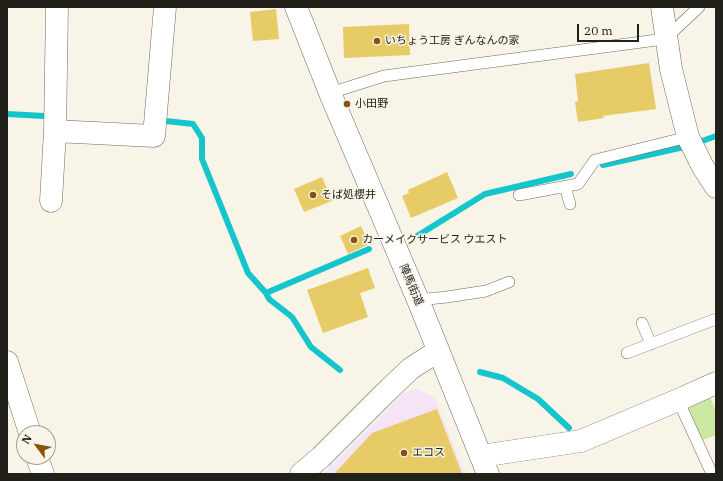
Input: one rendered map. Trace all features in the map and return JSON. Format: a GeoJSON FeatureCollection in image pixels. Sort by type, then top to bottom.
{"type":"FeatureCollection","features":[{"type":"Feature","properties":{"kind":"street"},"geometry":{"type":"LineString","coordinates":[[51,201],[55,131],[57,7]]}},
{"type":"Feature","properties":{"kind":"street"},"geometry":{"type":"LineString","coordinates":[[55,131],[154,136],[165,7]]}},
{"type":"Feature","properties":{"kind":"street","name":"陣馬街道"},"geometry":{"type":"LineString","coordinates":[[296,7],[330,93],[418,300],[485,465]]}},
{"type":"Feature","properties":{"kind":"street"},"geometry":{"type":"LineString","coordinates":[[662,7],[671,69],[688,137],[703,167],[716,186]]}},
{"type":"Feature","properties":{"kind":"street"},"geometry":{"type":"LineString","coordinates":[[301,474],[321,457],[410,369],[438,351]]}},
{"type":"Feature","properties":{"kind":"street"},"geometry":{"type":"LineString","coordinates":[[7,362],[27,425]]}},
{"type":"Feature","properties":{"kind":"street"},"geometry":{"type":"LineString","coordinates":[[485,465],[581,441],[716,383]]}},
{"type":"Feature","properties":{"kind":"lane"},"geometry":{"type":"LineString","coordinates":[[330,93],[384,76],[657,40],[667,37],[699,7]]}},
{"type":"Feature","properties":{"kind":"lane"},"geometry":{"type":"LineString","coordinates":[[519,195],[578,184],[595,160],[688,137]]}},
{"type":"Feature","properties":{"kind":"lane"},"geometry":{"type":"LineString","coordinates":[[565,186],[570,204]]}},
{"type":"Feature","properties":{"kind":"lane"},"geometry":{"type":"LineString","coordinates":[[418,300],[486,291],[508,282]]}},
{"type":"Feature","properties":{"kind":"lane"},"geometry":{"type":"LineString","coordinates":[[627,353],[716,318]]}},
{"type":"Feature","properties":{"kind":"lane"},"geometry":{"type":"LineString","coordinates":[[642,323],[651,344]]}},
{"type":"Feature","properties":{"kind":"lane"},"geometry":{"type":"LineString","coordinates":[[678,400],[712,474]]}},
{"type":"Feature","properties":{"kind":"shaded area","name":"エコス"},"geometry":{"type":"Polygon","coordinates":[[[416,389],[432,396],[435,399],[465,474],[323,474],[404,393],[416,389]]]}},
{"type":"Feature","properties":{"kind":"green space"},"geometry":{"type":"Polygon","coordinates":[[[707,390],[716,411],[716,435],[697,442],[682,408],[707,390]]]}},
{"type":"Feature","properties":{"kind":"building"},"geometry":{"type":"Polygon","coordinates":[[[276,9],[279,39],[253,41],[250,12],[276,9]]]}},
{"type":"Feature","properties":{"kind":"building","name":"いちょう工房 ぎんなんの家"},"geometry":{"type":"Polygon","coordinates":[[[409,24],[410,55],[344,58],[343,27],[409,24]]]}},
{"type":"Feature","properties":{"kind":"building"},"geometry":{"type":"Polygon","coordinates":[[[649,63],[656,109],[603,116],[604,118],[578,122],[575,102],[578,101],[575,74],[649,63]]]}},
{"type":"Feature","properties":{"kind":"building"},"geometry":{"type":"Polygon","coordinates":[[[447,172],[458,198],[411,218],[402,196],[409,193],[408,190],[447,172]]]}},
{"type":"Feature","properties":{"kind":"building","name":"そば処櫻井"},"geometry":{"type":"Polygon","coordinates":[[[322,177],[332,201],[304,212],[294,189],[322,177]]]}},
{"type":"Feature","properties":{"kind":"building","name":"カーメイクサービス ウエスト"},"geometry":{"type":"Polygon","coordinates":[[[361,226],[369,244],[348,254],[340,236],[361,226]]]}},
{"type":"Feature","properties":{"kind":"building"},"geometry":{"type":"Polygon","coordinates":[[[368,268],[375,288],[360,293],[368,317],[323,333],[307,290],[368,268]]]}},
{"type":"Feature","properties":{"kind":"building","name":"エコス"},"geometry":{"type":"Polygon","coordinates":[[[437,409],[462,474],[334,474],[372,433],[437,409]]]}},
{"type":"Feature","properties":{"kind":"waterway"},"geometry":{"type":"LineString","coordinates":[[7,114],[44,116]]}},
{"type":"Feature","properties":{"kind":"waterway"},"geometry":{"type":"LineString","coordinates":[[166,121],[193,124],[202,138],[202,159],[248,273],[266,293],[269,299],[292,317],[311,347],[340,370]]}},
{"type":"Feature","properties":{"kind":"waterway"},"geometry":{"type":"LineString","coordinates":[[697,143],[716,136]]}},
{"type":"Feature","properties":{"kind":"waterway"},"geometry":{"type":"LineString","coordinates":[[603,165],[684,147]]}},
{"type":"Feature","properties":{"kind":"waterway"},"geometry":{"type":"LineString","coordinates":[[417,236],[485,194],[571,174]]}},
{"type":"Feature","properties":{"kind":"waterway"},"geometry":{"type":"LineString","coordinates":[[266,293],[369,249]]}},
{"type":"Feature","properties":{"kind":"waterway"},"geometry":{"type":"LineString","coordinates":[[480,372],[503,378],[538,399],[569,428]]}},
{"type":"Feature","properties":{"kind":"place","name":"いちょう工房 ぎんなんの家"},"geometry":{"type":"Point","coordinates":[377,41]}},
{"type":"Feature","properties":{"kind":"place","name":"小田野"},"geometry":{"type":"Point","coordinates":[347,104]}},
{"type":"Feature","properties":{"kind":"place","name":"そば処櫻井"},"geometry":{"type":"Point","coordinates":[313,195]}},
{"type":"Feature","properties":{"kind":"place","name":"カーメイクサービス ウエスト"},"geometry":{"type":"Point","coordinates":[354,240]}},
{"type":"Feature","properties":{"kind":"place","name":"エコス"},"geometry":{"type":"Point","coordinates":[404,453]}}]}
